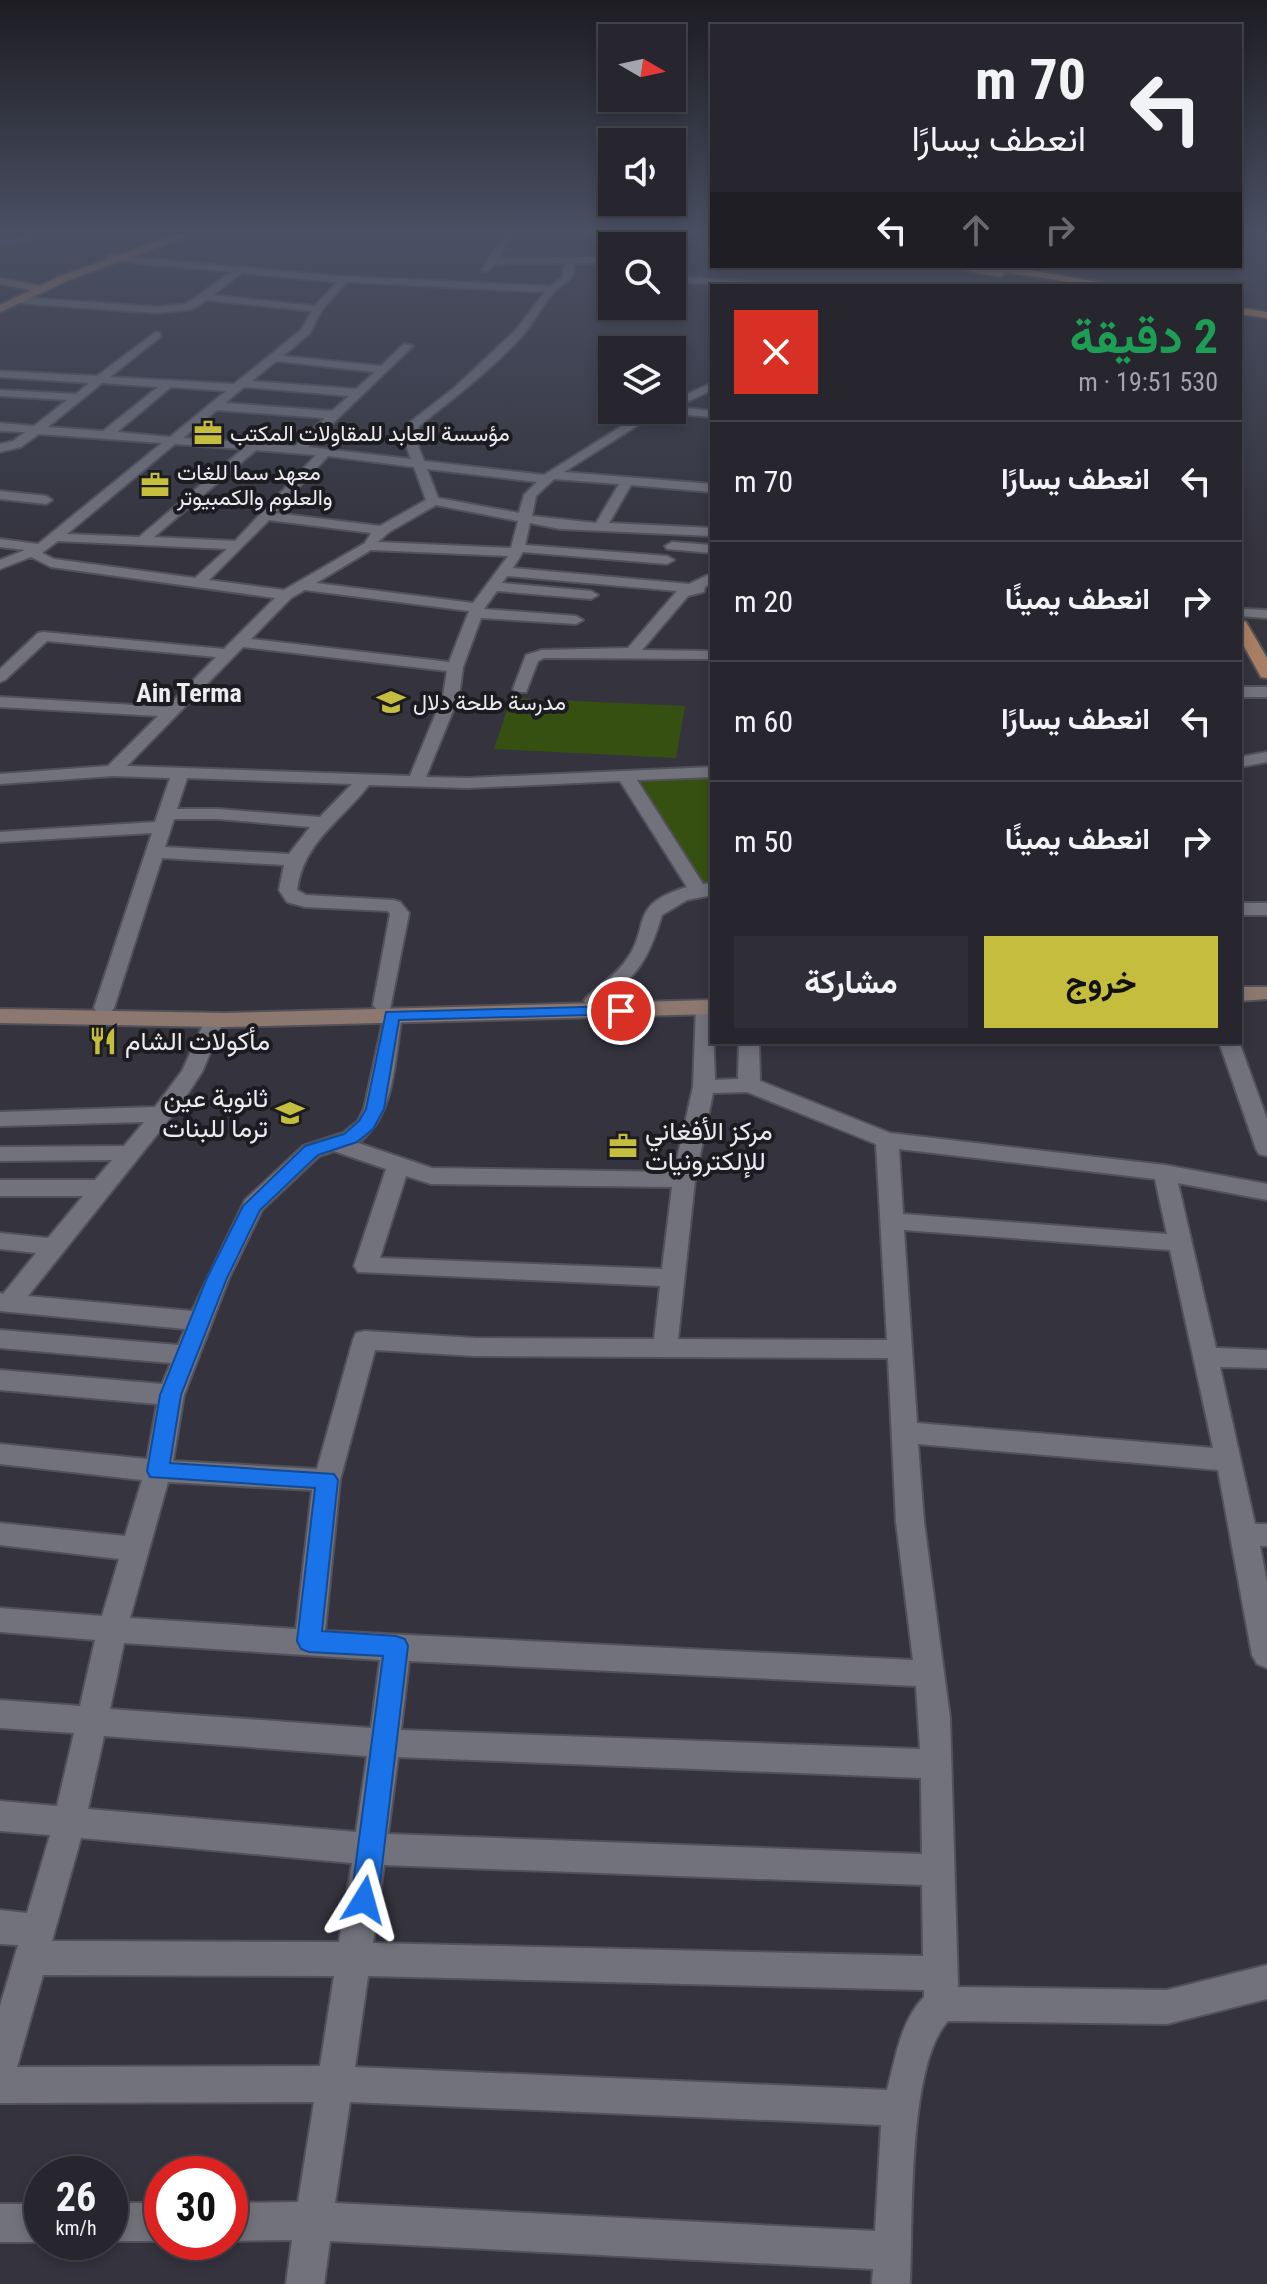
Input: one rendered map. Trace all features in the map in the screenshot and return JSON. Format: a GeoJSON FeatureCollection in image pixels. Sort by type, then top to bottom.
{"type":"FeatureCollection","features":[{"type":"Feature","properties":{"kind":"main road"},"geometry":{"type":"LineString","coordinates":[[1242,615],[1267,651]]}},
{"type":"Feature","properties":{"kind":"main road"},"geometry":{"type":"LineString","coordinates":[[1242,615],[1267,673]]}},
{"type":"Feature","properties":{"kind":"street"},"geometry":{"type":"LineString","coordinates":[[0,455],[38,429],[150,340]]}},
{"type":"Feature","properties":{"kind":"street"},"geometry":{"type":"LineString","coordinates":[[0,565],[37,550],[55,537],[296,340]]}},
{"type":"Feature","properties":{"kind":"street"},"geometry":{"type":"LineString","coordinates":[[433,501],[410,440],[413,425],[458,390],[512,340]]}},
{"type":"Feature","properties":{"kind":"street"},"geometry":{"type":"LineString","coordinates":[[298,450],[408,346]]}},
{"type":"Feature","properties":{"kind":"street"},"geometry":{"type":"LineString","coordinates":[[274,358],[382,369]]}},
{"type":"Feature","properties":{"kind":"street"},"geometry":{"type":"LineString","coordinates":[[0,374],[358,393]]}},
{"type":"Feature","properties":{"kind":"street"},"geometry":{"type":"LineString","coordinates":[[2,395],[29,376]]}},
{"type":"Feature","properties":{"kind":"street"},"geometry":{"type":"LineString","coordinates":[[105,436],[168,384]]}},
{"type":"Feature","properties":{"kind":"street"},"geometry":{"type":"LineString","coordinates":[[686,398],[710,387]]}},
{"type":"Feature","properties":{"kind":"street"},"geometry":{"type":"LineString","coordinates":[[2,395],[77,397]]}},
{"type":"Feature","properties":{"kind":"street"},"geometry":{"type":"LineString","coordinates":[[216,406],[335,415]]}},
{"type":"Feature","properties":{"kind":"street"},"geometry":{"type":"LineString","coordinates":[[686,412],[710,414]]}},
{"type":"Feature","properties":{"kind":"street"},"geometry":{"type":"LineString","coordinates":[[416,781],[451,696],[455,667],[476,610],[518,550],[530,495],[549,477],[632,424]]}},
{"type":"Feature","properties":{"kind":"street"},"geometry":{"type":"LineString","coordinates":[[0,427],[105,436],[168,446]]}},
{"type":"Feature","properties":{"kind":"street"},"geometry":{"type":"LineString","coordinates":[[0,448],[35,440],[253,447],[549,477],[710,488]]}},
{"type":"Feature","properties":{"kind":"street"},"geometry":{"type":"LineString","coordinates":[[142,541],[253,447]]}},
{"type":"Feature","properties":{"kind":"street"},"geometry":{"type":"LineString","coordinates":[[197,584],[239,545],[325,452]]}},
{"type":"Feature","properties":{"kind":"street"},"geometry":{"type":"LineString","coordinates":[[601,526],[627,482]]}},
{"type":"Feature","properties":{"kind":"street"},"geometry":{"type":"LineString","coordinates":[[0,495],[46,500]]}},
{"type":"Feature","properties":{"kind":"street"},"geometry":{"type":"LineString","coordinates":[[433,501],[560,525],[710,532]]}},
{"type":"Feature","properties":{"kind":"street"},"geometry":{"type":"LineString","coordinates":[[113,771],[286,595],[368,546],[379,530],[433,501]]}},
{"type":"Feature","properties":{"kind":"street"},"geometry":{"type":"LineString","coordinates":[[266,516],[379,530]]}},
{"type":"Feature","properties":{"kind":"street"},"geometry":{"type":"LineString","coordinates":[[656,583],[678,530]]}},
{"type":"Feature","properties":{"kind":"street"},"geometry":{"type":"LineString","coordinates":[[55,537],[239,545]]}},
{"type":"Feature","properties":{"kind":"street"},"geometry":{"type":"LineString","coordinates":[[0,543],[37,550]]}},
{"type":"Feature","properties":{"kind":"street"},"geometry":{"type":"LineString","coordinates":[[368,546],[670,553],[710,549]]}},
{"type":"Feature","properties":{"kind":"street"},"geometry":{"type":"LineString","coordinates":[[37,550],[39,558],[51,563],[286,595]]}},
{"type":"Feature","properties":{"kind":"street"},"geometry":{"type":"LineString","coordinates":[[503,571],[656,583],[710,592]]}},
{"type":"Feature","properties":{"kind":"street"},"geometry":{"type":"LineString","coordinates":[[624,654],[632,652],[662,614],[690,587],[710,578]]}},
{"type":"Feature","properties":{"kind":"street"},"geometry":{"type":"LineString","coordinates":[[521,689],[531,658],[566,637],[600,579]]}},
{"type":"Feature","properties":{"kind":"street"},"geometry":{"type":"LineString","coordinates":[[302,585],[476,610],[624,654],[710,655]]}},
{"type":"Feature","properties":{"kind":"street"},"geometry":{"type":"LineString","coordinates":[[492,586],[591,595]]}},
{"type":"Feature","properties":{"kind":"street"},"geometry":{"type":"LineString","coordinates":[[1242,615],[1267,614]]}},
{"type":"Feature","properties":{"kind":"street"},"geometry":{"type":"LineString","coordinates":[[0,677],[43,636],[228,654]]}},
{"type":"Feature","properties":{"kind":"street"},"geometry":{"type":"LineString","coordinates":[[240,642],[455,667]]}},
{"type":"Feature","properties":{"kind":"street"},"geometry":{"type":"LineString","coordinates":[[1242,692],[1267,692]]}},
{"type":"Feature","properties":{"kind":"street"},"geometry":{"type":"LineString","coordinates":[[0,702],[170,712]]}},
{"type":"Feature","properties":{"kind":"street"},"geometry":{"type":"LineString","coordinates":[[1242,762],[1267,757]]}},
{"type":"Feature","properties":{"kind":"street"},"geometry":{"type":"LineString","coordinates":[[0,779],[113,771],[468,783],[710,772]]}},
{"type":"Feature","properties":{"kind":"street"},"geometry":{"type":"LineString","coordinates":[[104,1008],[180,773]]}},
{"type":"Feature","properties":{"kind":"street"},"geometry":{"type":"LineString","coordinates":[[594,1001],[632,967],[641,952],[653,913],[705,889],[625,775]]}},
{"type":"Feature","properties":{"kind":"street"},"geometry":{"type":"LineString","coordinates":[[365,779],[295,860],[288,890],[294,898],[305,901],[393,906],[400,913],[375,1109],[366,1125],[351,1138],[311,1151],[253,1206],[217,1278],[186,1355],[171,1395],[158,1471],[112,1630],[69,1824],[1,2066],[333,2084],[900,2108]]}},
{"type":"Feature","properties":{"kind":"street"},"geometry":{"type":"LineString","coordinates":[[0,837],[218,814],[324,823]]}},
{"type":"Feature","properties":{"kind":"street"},"geometry":{"type":"LineString","coordinates":[[152,852],[295,860]]}},
{"type":"Feature","properties":{"kind":"street"},"geometry":{"type":"LineString","coordinates":[[1242,909],[1267,909]]}},
{"type":"Feature","properties":{"kind":"street"},"geometry":{"type":"LineString","coordinates":[[1242,994],[1267,993]]}},
{"type":"Feature","properties":{"kind":"street"},"geometry":{"type":"LineString","coordinates":[[0,1016],[214,1020],[594,1001],[710,1005]]}},
{"type":"Feature","properties":{"kind":"street"},"geometry":{"type":"LineString","coordinates":[[0,1006],[387,1010],[710,1005]]}},
{"type":"Feature","properties":{"kind":"street"},"geometry":{"type":"LineString","coordinates":[[665,1348],[684,1180],[704,1087],[710,1005]]}},
{"type":"Feature","properties":{"kind":"street"},"geometry":{"type":"LineString","coordinates":[[5,1303],[161,1114],[192,1072],[214,1020]]}},
{"type":"Feature","properties":{"kind":"street"},"geometry":{"type":"LineString","coordinates":[[749,1044],[749,1085]]}},
{"type":"Feature","properties":{"kind":"street"},"geometry":{"type":"LineString","coordinates":[[1230,1044],[1267,1149]]}},
{"type":"Feature","properties":{"kind":"street"},"geometry":{"type":"LineString","coordinates":[[704,1087],[749,1085],[887,1140],[1165,1173],[1267,1192]]}},
{"type":"Feature","properties":{"kind":"street"},"geometry":{"type":"LineString","coordinates":[[0,1119],[161,1114]]}},
{"type":"Feature","properties":{"kind":"street"},"geometry":{"type":"LineString","coordinates":[[248,2222],[314,2221],[892,2268],[900,2108],[922,2024],[939,1988],[936,1764],[930,1674],[910,1522],[887,1140]]}},
{"type":"Feature","properties":{"kind":"street"},"geometry":{"type":"LineString","coordinates":[[333,1143],[431,1176],[684,1180]]}},
{"type":"Feature","properties":{"kind":"street"},"geometry":{"type":"LineString","coordinates":[[0,1154],[130,1153]]}},
{"type":"Feature","properties":{"kind":"street"},"geometry":{"type":"LineString","coordinates":[[398,1166],[366,1266],[672,1278]]}},
{"type":"Feature","properties":{"kind":"street"},"geometry":{"type":"LineString","coordinates":[[1165,1173],[1229,1460],[1256,1535],[1267,1655]]}},
{"type":"Feature","properties":{"kind":"street"},"geometry":{"type":"LineString","coordinates":[[0,1188],[102,1188]]}},
{"type":"Feature","properties":{"kind":"street"},"geometry":{"type":"LineString","coordinates":[[890,1221],[1180,1243]]}},
{"type":"Feature","properties":{"kind":"street"},"geometry":{"type":"LineString","coordinates":[[0,1241],[54,1247]]}},
{"type":"Feature","properties":{"kind":"street"},"geometry":{"type":"LineString","coordinates":[[5,1303],[200,1321]]}},
{"type":"Feature","properties":{"kind":"street"},"geometry":{"type":"LineString","coordinates":[[0,1339],[186,1355]]}},
{"type":"Feature","properties":{"kind":"street"},"geometry":{"type":"LineString","coordinates":[[309,1641],[327,1480],[365,1340],[474,1347],[898,1349]]}},
{"type":"Feature","properties":{"kind":"street"},"geometry":{"type":"LineString","coordinates":[[1205,1357],[1267,1359]]}},
{"type":"Feature","properties":{"kind":"street"},"geometry":{"type":"LineString","coordinates":[[0,1380],[171,1395]]}},
{"type":"Feature","properties":{"kind":"street"},"geometry":{"type":"LineString","coordinates":[[903,1432],[1229,1460]]}},
{"type":"Feature","properties":{"kind":"street"},"geometry":{"type":"LineString","coordinates":[[0,1454],[158,1471],[327,1480]]}},
{"type":"Feature","properties":{"kind":"street"},"geometry":{"type":"LineString","coordinates":[[0,1534],[135,1549]]}},
{"type":"Feature","properties":{"kind":"street"},"geometry":{"type":"LineString","coordinates":[[0,1620],[112,1630],[930,1674]]}},
{"type":"Feature","properties":{"kind":"street"},"geometry":{"type":"LineString","coordinates":[[305,2284],[371,1849],[396,1646]]}},
{"type":"Feature","properties":{"kind":"street"},"geometry":{"type":"LineString","coordinates":[[0,1714],[385,1743],[936,1764]]}},
{"type":"Feature","properties":{"kind":"street"},"geometry":{"type":"LineString","coordinates":[[0,1816],[371,1849],[936,1870]]}},
{"type":"Feature","properties":{"kind":"street"},"geometry":{"type":"LineString","coordinates":[[0,1927],[36,1944],[939,1988],[1167,2007],[1267,1982]]}},
{"type":"Feature","properties":{"kind":"street"},"geometry":{"type":"LineString","coordinates":[[0,2223],[24,2223]]}},
{"type":"Feature","properties":{"kind":"green space"},"geometry":{"type":"Polygon","coordinates":[[[511,698],[685,706],[676,758],[494,749],[511,698]]]}},
{"type":"Feature","properties":{"kind":"green space"},"geometry":{"type":"Polygon","coordinates":[[[710,778],[710,884],[703,884],[637,780],[710,778]]]}},
{"type":"Feature","properties":{"kind":"place","name":"مؤسسة العابد للمقاولات المكتب"},"geometry":{"type":"Point","coordinates":[208,433]}},
{"type":"Feature","properties":{"kind":"place","name":"معهد سما للغات والعلوم والكمبيوتر"},"geometry":{"type":"Point","coordinates":[155,485]}},
{"type":"Feature","properties":{"kind":"place","name":"مدرسة طلحة دلال"},"geometry":{"type":"Point","coordinates":[391,702]}},
{"type":"Feature","properties":{"kind":"place","name":"مأكولات الشام"},"geometry":{"type":"Point","coordinates":[103,1041]}},
{"type":"Feature","properties":{"kind":"place","name":"ثانوية عين ترما للبنات"},"geometry":{"type":"Point","coordinates":[290,1113]}},
{"type":"Feature","properties":{"kind":"place","name":"مركز الأفغاني للإلكترونيات"},"geometry":{"type":"Point","coordinates":[623,1146]}},
{"type":"Feature","properties":{"kind":"district","name":"Ain Terma"},"geometry":{"type":"Point","coordinates":[189,693]}},
{"type":"Feature","properties":{"kind":"route"},"geometry":{"type":"LineString","coordinates":[[364,1900],[396,1646],[309,1641],[327,1480],[158,1471],[171,1395],[217,1278],[253,1206],[311,1151],[351,1138],[366,1125],[375,1109],[392,1016],[621,1011]]}}]}
